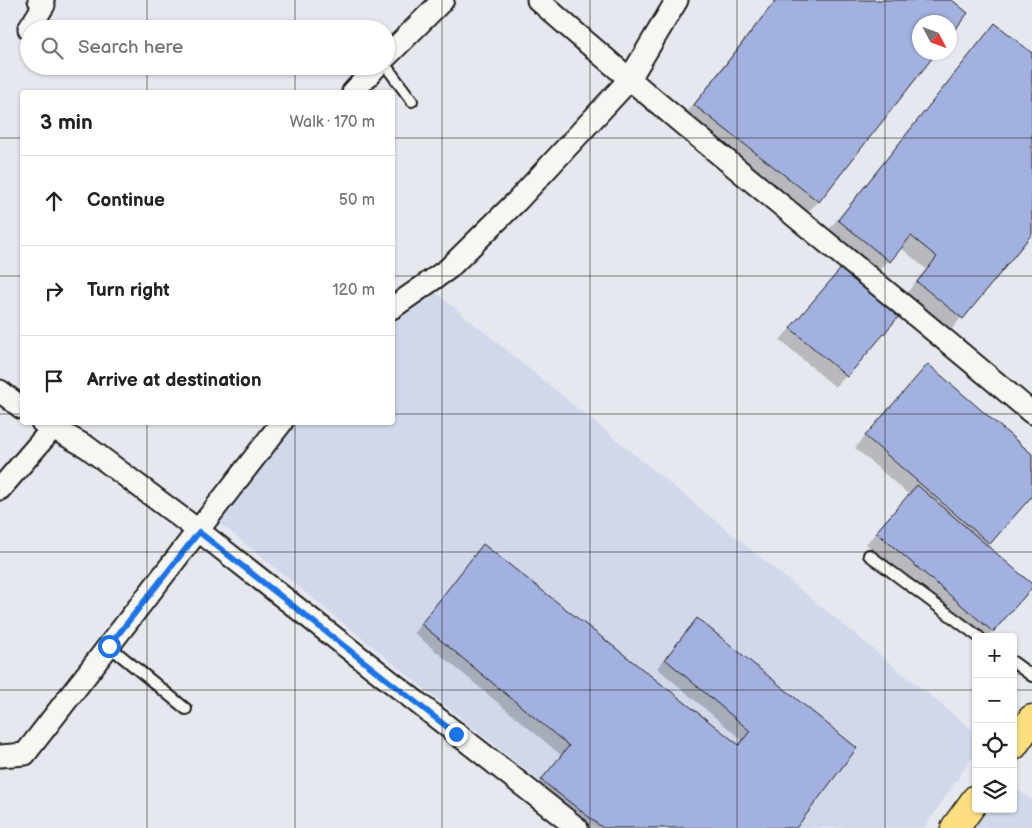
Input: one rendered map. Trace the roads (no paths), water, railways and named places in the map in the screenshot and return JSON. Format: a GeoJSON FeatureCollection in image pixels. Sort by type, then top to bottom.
{"type":"FeatureCollection","features":[{"type":"Feature","properties":{"kind":"main road"},"geometry":{"type":"LineString","coordinates":[[1017,740],[1032,719]]}},
{"type":"Feature","properties":{"kind":"main road"},"geometry":{"type":"LineString","coordinates":[[955,828],[972,805]]}},
{"type":"Feature","properties":{"kind":"street"},"geometry":{"type":"LineString","coordinates":[[34,20],[44,5],[39,0]]}},
{"type":"Feature","properties":{"kind":"street"},"geometry":{"type":"LineString","coordinates":[[395,48],[443,0]]}},
{"type":"Feature","properties":{"kind":"street"},"geometry":{"type":"LineString","coordinates":[[538,0],[629,80],[914,313],[1032,413]]}},
{"type":"Feature","properties":{"kind":"street"},"geometry":{"type":"LineString","coordinates":[[395,306],[448,269],[517,201],[629,80],[677,0]]}},
{"type":"Feature","properties":{"kind":"street"},"geometry":{"type":"LineString","coordinates":[[355,90],[369,75]]}},
{"type":"Feature","properties":{"kind":"street"},"geometry":{"type":"LineString","coordinates":[[0,391],[20,406]]}},
{"type":"Feature","properties":{"kind":"street"},"geometry":{"type":"LineString","coordinates":[[0,489],[50,425],[88,447],[577,828]]}},
{"type":"Feature","properties":{"kind":"street"},"geometry":{"type":"LineString","coordinates":[[0,756],[25,754],[199,532],[280,425]]}},
{"type":"Feature","properties":{"kind":"lane"},"geometry":{"type":"LineString","coordinates":[[393,75],[412,101]]}},
{"type":"Feature","properties":{"kind":"lane"},"geometry":{"type":"LineString","coordinates":[[869,555],[974,633]]}},
{"type":"Feature","properties":{"kind":"lane"},"geometry":{"type":"LineString","coordinates":[[109,646],[186,709]]}},
{"type":"Feature","properties":{"kind":"lane"},"geometry":{"type":"LineString","coordinates":[[1017,665],[1032,676]]}}]}
